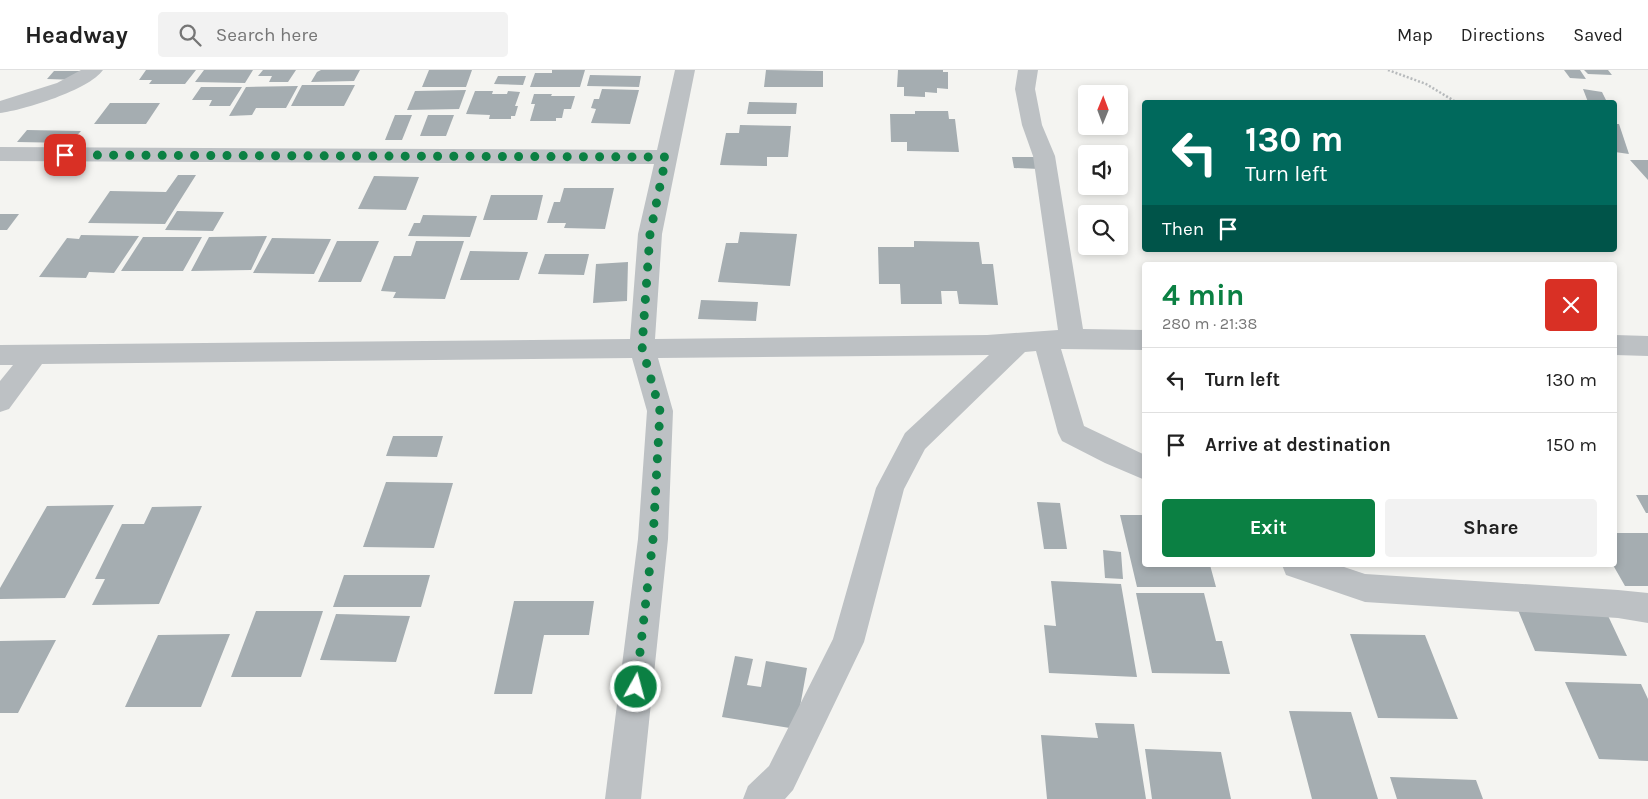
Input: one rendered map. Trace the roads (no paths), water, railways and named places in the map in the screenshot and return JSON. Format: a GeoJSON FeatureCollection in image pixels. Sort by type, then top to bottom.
{"type":"FeatureCollection","features":[{"type":"Feature","properties":{"kind":"street"},"geometry":{"type":"LineString","coordinates":[[1,107],[75,83],[93,70]]}},
{"type":"Feature","properties":{"kind":"street"},"geometry":{"type":"LineString","coordinates":[[623,799],[653,539],[660,411],[642,347],[650,234],[685,70]]}},
{"type":"Feature","properties":{"kind":"street"},"geometry":{"type":"LineString","coordinates":[[1028,70],[1026,89],[1032,125],[1044,156],[1072,338]]}},
{"type":"Feature","properties":{"kind":"street"},"geometry":{"type":"LineString","coordinates":[[0,154],[666,157]]}},
{"type":"Feature","properties":{"kind":"street"},"geometry":{"type":"LineString","coordinates":[[0,355],[977,345],[1072,338],[1142,340]]}},
{"type":"Feature","properties":{"kind":"street"},"geometry":{"type":"LineString","coordinates":[[1032,341],[1072,433],[1142,467]]}},
{"type":"Feature","properties":{"kind":"street"},"geometry":{"type":"LineString","coordinates":[[761,799],[781,778],[848,642],[890,488],[915,441],[1032,341]]}},
{"type":"Feature","properties":{"kind":"street"},"geometry":{"type":"LineString","coordinates":[[1617,345],[1648,346]]}},
{"type":"Feature","properties":{"kind":"street"},"geometry":{"type":"LineString","coordinates":[[0,401],[35,355]]}},
{"type":"Feature","properties":{"kind":"street"},"geometry":{"type":"LineString","coordinates":[[1303,567],[1365,588],[1618,604],[1648,608]]}}]}
